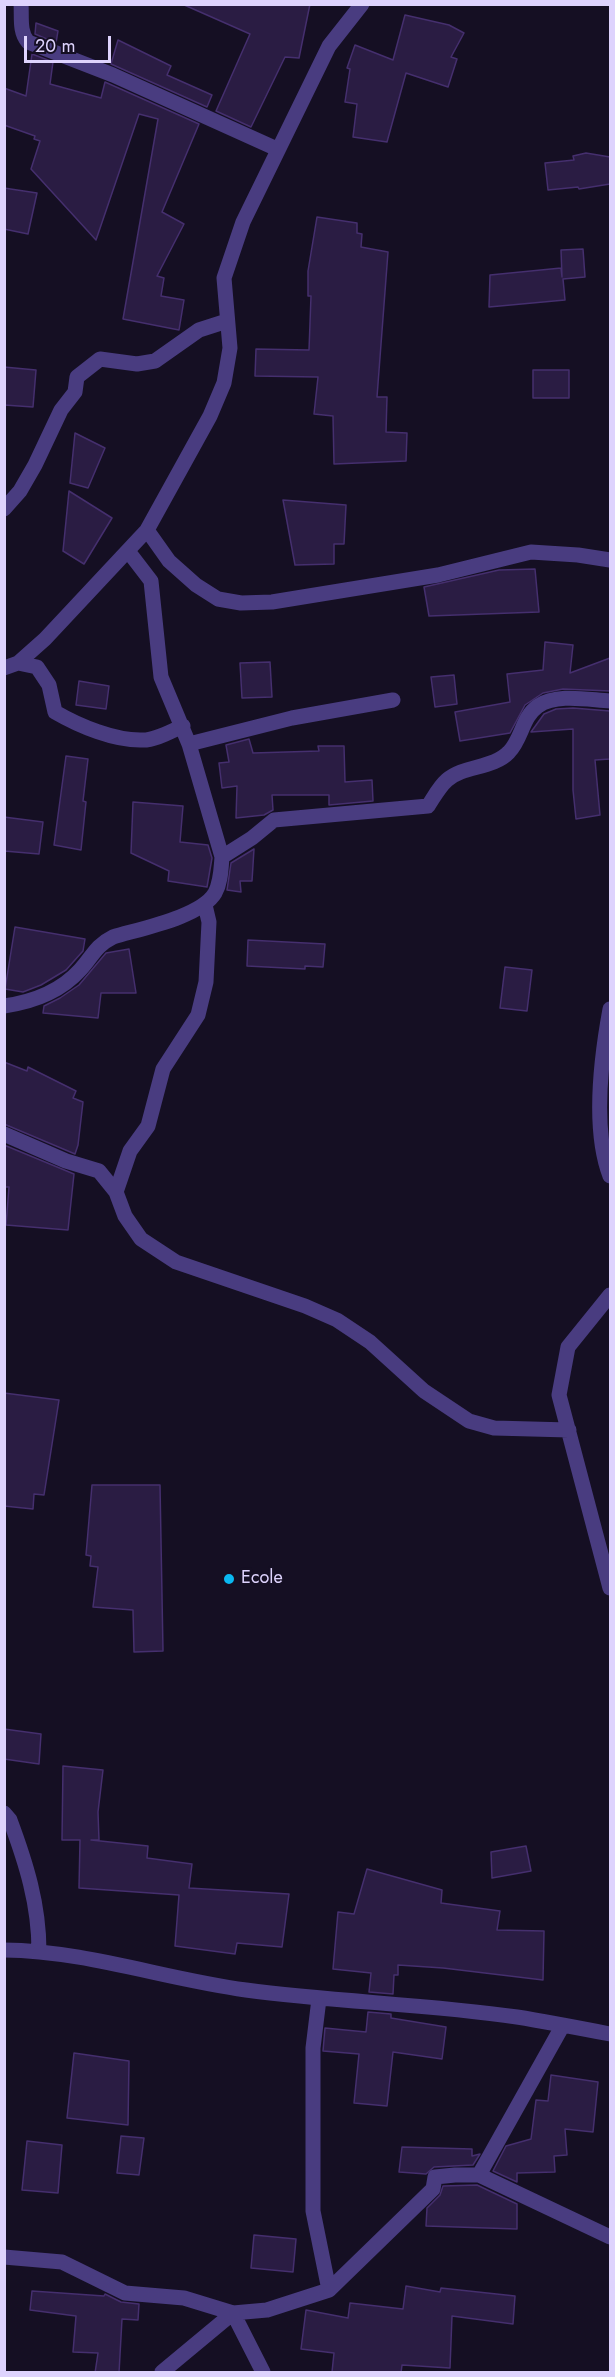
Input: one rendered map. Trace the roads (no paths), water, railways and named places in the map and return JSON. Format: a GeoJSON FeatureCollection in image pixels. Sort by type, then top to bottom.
{"type":"FeatureCollection","features":[{"type":"Feature","properties":{"kind":"street"},"geometry":{"type":"LineString","coordinates":[[21,4],[23,37],[28,42],[113,75],[277,149]]}},
{"type":"Feature","properties":{"kind":"street"},"geometry":{"type":"LineString","coordinates":[[11,665],[45,639],[147,530],[210,416],[224,383],[230,348],[224,278],[243,222],[329,46],[362,4]]}},
{"type":"Feature","properties":{"kind":"street"},"geometry":{"type":"LineString","coordinates":[[4,509],[20,491],[35,465],[61,410],[75,392],[77,377],[100,359],[137,364],[155,361],[199,330],[227,321]]}},
{"type":"Feature","properties":{"kind":"street"},"geometry":{"type":"LineString","coordinates":[[147,530],[169,561],[196,585],[218,599],[241,603],[272,602],[438,575],[531,552],[610,560]]}},
{"type":"Feature","properties":{"kind":"street"},"geometry":{"type":"LineString","coordinates":[[4,1006],[39,997],[61,986],[83,968],[100,944],[113,937],[205,905],[215,892],[220,876],[222,857],[189,744],[161,677],[151,581],[128,551]]}},
{"type":"Feature","properties":{"kind":"street"},"geometry":{"type":"LineString","coordinates":[[11,665],[37,667],[49,685],[55,712],[75,723],[110,735],[145,740],[183,726]]}},
{"type":"Feature","properties":{"kind":"street"},"geometry":{"type":"LineString","coordinates":[[222,857],[252,838],[274,820],[428,806],[439,788],[449,778],[487,764],[509,752],[529,715],[538,706],[560,699],[610,701]]}},
{"type":"Feature","properties":{"kind":"street"},"geometry":{"type":"LineString","coordinates":[[189,744],[292,718],[393,700]]}},
{"type":"Feature","properties":{"kind":"street"},"geometry":{"type":"LineString","coordinates":[[116,1192],[130,1151],[148,1125],[163,1070],[198,1015],[206,982],[209,922],[205,905]]}},
{"type":"Feature","properties":{"kind":"street"},"geometry":{"type":"LineString","coordinates":[[610,1009],[600,1092],[604,1161],[610,1176]]}},
{"type":"Feature","properties":{"kind":"street"},"geometry":{"type":"LineString","coordinates":[[4,1134],[66,1161],[99,1171],[116,1192],[125,1216],[141,1239],[176,1262],[305,1306],[337,1320],[370,1341],[424,1391],[469,1420],[494,1428],[569,1430]]}},
{"type":"Feature","properties":{"kind":"street"},"geometry":{"type":"LineString","coordinates":[[610,1295],[568,1347],[559,1395],[610,1588]]}},
{"type":"Feature","properties":{"kind":"street"},"geometry":{"type":"LineString","coordinates":[[4,1813],[10,1820],[35,1898],[39,1924],[39,1950]]}},
{"type":"Feature","properties":{"kind":"street"},"geometry":{"type":"LineString","coordinates":[[4,1950],[39,1950],[97,1959],[243,1990],[515,2017],[610,2034]]}},
{"type":"Feature","properties":{"kind":"street"},"geometry":{"type":"LineString","coordinates":[[319,1999],[313,2048],[312,2188],[313,2211],[329,2290]]}},
{"type":"Feature","properties":{"kind":"street"},"geometry":{"type":"LineString","coordinates":[[479,2175],[563,2025]]}},
{"type":"Feature","properties":{"kind":"street"},"geometry":{"type":"LineString","coordinates":[[4,2257],[62,2262],[125,2293],[184,2298],[233,2313],[267,2310],[329,2290],[433,2189],[435,2177],[455,2175],[479,2175],[610,2237]]}},
{"type":"Feature","properties":{"kind":"street"},"geometry":{"type":"LineString","coordinates":[[162,2373],[233,2313]]}},
{"type":"Feature","properties":{"kind":"street"},"geometry":{"type":"LineString","coordinates":[[233,2313],[263,2373]]}},
{"type":"Feature","properties":{"kind":"place","name":"Ecole"},"geometry":{"type":"Point","coordinates":[229,1579]}}]}
